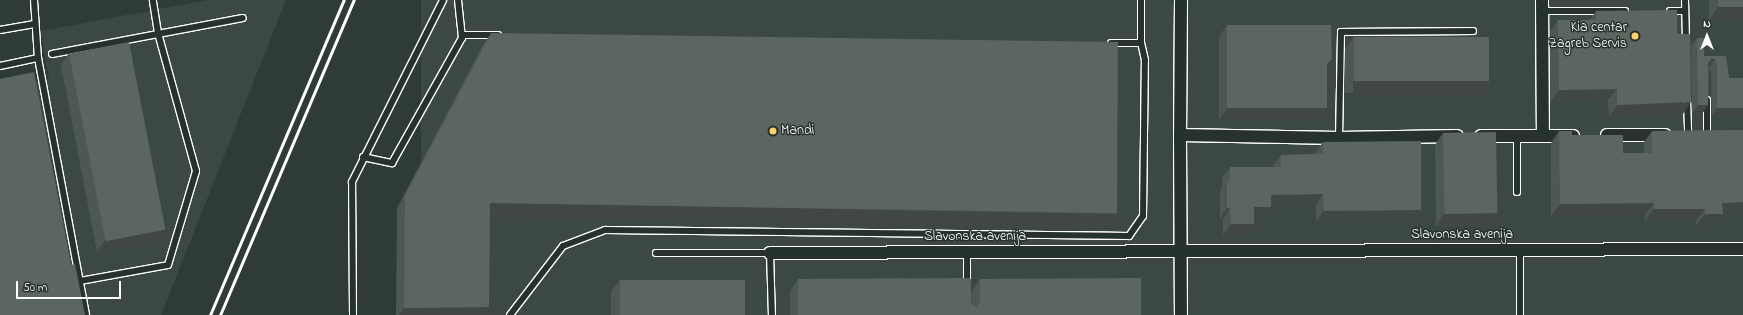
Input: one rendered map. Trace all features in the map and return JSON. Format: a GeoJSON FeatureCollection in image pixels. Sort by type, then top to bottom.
{"type":"FeatureCollection","features":[{"type":"Feature","properties":{"kind":"street"},"geometry":{"type":"LineString","coordinates":[[1181,0],[1181,315]]}},
{"type":"Feature","properties":{"kind":"street"},"geometry":{"type":"LineString","coordinates":[[1542,5],[1543,136]]}},
{"type":"Feature","properties":{"kind":"street"},"geometry":{"type":"LineString","coordinates":[[1180,135],[1339,138],[1721,134]]}},
{"type":"Feature","properties":{"kind":"street","name":"Slavonska avenija"},"geometry":{"type":"LineString","coordinates":[[770,253],[1743,249]]}},
{"type":"Feature","properties":{"kind":"lane"},"geometry":{"type":"LineString","coordinates":[[34,0],[34,24],[38,58],[86,315]]}},
{"type":"Feature","properties":{"kind":"lane"},"geometry":{"type":"LineString","coordinates":[[80,281],[168,265],[196,171],[158,33],[153,0]]}},
{"type":"Feature","properties":{"kind":"lane"},"geometry":{"type":"LineString","coordinates":[[353,315],[352,182],[363,157],[443,0]]}},
{"type":"Feature","properties":{"kind":"lane"},"geometry":{"type":"LineString","coordinates":[[363,157],[392,163],[462,36],[458,0]]}},
{"type":"Feature","properties":{"kind":"lane"},"geometry":{"type":"LineString","coordinates":[[510,315],[563,246],[605,230],[1129,236],[1144,216],[1145,60],[1141,43],[1141,0]]}},
{"type":"Feature","properties":{"kind":"lane"},"geometry":{"type":"LineString","coordinates":[[1685,0],[1686,50]]}},
{"type":"Feature","properties":{"kind":"lane"},"geometry":{"type":"LineString","coordinates":[[1542,5],[1630,11]]}},
{"type":"Feature","properties":{"kind":"lane"},"geometry":{"type":"LineString","coordinates":[[1662,11],[1685,11]]}},
{"type":"Feature","properties":{"kind":"lane"},"geometry":{"type":"LineString","coordinates":[[52,54],[243,18]]}},
{"type":"Feature","properties":{"kind":"lane"},"geometry":{"type":"LineString","coordinates":[[0,30],[34,24]]}},
{"type":"Feature","properties":{"kind":"lane"},"geometry":{"type":"LineString","coordinates":[[1339,138],[1341,32],[1473,31]]}},
{"type":"Feature","properties":{"kind":"lane"},"geometry":{"type":"LineString","coordinates":[[462,36],[504,36]]}},
{"type":"Feature","properties":{"kind":"lane"},"geometry":{"type":"LineString","coordinates":[[1107,43],[1141,43]]}},
{"type":"Feature","properties":{"kind":"lane"},"geometry":{"type":"LineString","coordinates":[[0,66],[38,58]]}},
{"type":"Feature","properties":{"kind":"lane"},"geometry":{"type":"LineString","coordinates":[[1687,96],[1688,135]]}},
{"type":"Feature","properties":{"kind":"lane"},"geometry":{"type":"LineString","coordinates":[[1707,96],[1707,134]]}},
{"type":"Feature","properties":{"kind":"lane"},"geometry":{"type":"LineString","coordinates":[[1517,135],[1517,192]]}},
{"type":"Feature","properties":{"kind":"lane"},"geometry":{"type":"LineString","coordinates":[[1520,250],[1520,315]]}},
{"type":"Feature","properties":{"kind":"lane"},"geometry":{"type":"LineString","coordinates":[[967,252],[967,292]]}},
{"type":"Feature","properties":{"kind":"lane"},"geometry":{"type":"LineString","coordinates":[[656,253],[770,253],[772,315]]}},
{"type":"Feature","properties":{"kind":"shaded area"},"geometry":{"type":"Polygon","coordinates":[[[207,0],[286,0],[161,315],[0,315],[26,84],[49,81],[41,31],[207,0]]]}},
{"type":"Feature","properties":{"kind":"shaded area"},"geometry":{"type":"Polygon","coordinates":[[[421,0],[1743,0],[1743,315],[421,315],[421,0]]]}},
{"type":"Feature","properties":{"kind":"building"},"geometry":{"type":"Polygon","coordinates":[[[1718,0],[1743,0],[1743,7],[1718,7],[1718,0]]]}},
{"type":"Feature","properties":{"kind":"building"},"geometry":{"type":"Polygon","coordinates":[[[1677,10],[1677,34],[1690,34],[1691,102],[1617,105],[1617,89],[1559,90],[1558,20],[1596,20],[1596,11],[1677,10]]]}},
{"type":"Feature","properties":{"kind":"building"},"geometry":{"type":"Polygon","coordinates":[[[1227,25],[1331,25],[1332,59],[1327,64],[1327,108],[1227,108],[1227,25]]]}},
{"type":"Feature","properties":{"kind":"building","name":"Mandi"},"geometry":{"type":"Polygon","coordinates":[[[491,33],[1118,42],[1117,213],[490,203],[489,307],[404,308],[405,196],[491,33]]]}},
{"type":"Feature","properties":{"kind":"building"},"geometry":{"type":"Polygon","coordinates":[[[1354,37],[1489,37],[1489,81],[1354,81],[1354,37]]]}},
{"type":"Feature","properties":{"kind":"building"},"geometry":{"type":"Polygon","coordinates":[[[1697,38],[1704,38],[1704,56],[1726,56],[1729,78],[1743,78],[1743,108],[1717,108],[1717,63],[1715,59],[1711,59],[1708,63],[1708,105],[1698,105],[1697,38]]]}},
{"type":"Feature","properties":{"kind":"building"},"geometry":{"type":"Polygon","coordinates":[[[129,42],[165,229],[106,241],[69,54],[129,42]]]}},
{"type":"Feature","properties":{"kind":"building"},"geometry":{"type":"Polygon","coordinates":[[[34,72],[71,265],[75,264],[85,315],[0,315],[0,79],[34,72]]]}},
{"type":"Feature","properties":{"kind":"building"},"geometry":{"type":"Polygon","coordinates":[[[1743,130],[1743,202],[1722,203],[1723,214],[1705,214],[1705,209],[1654,209],[1654,203],[1560,204],[1559,131],[1572,131],[1572,135],[1623,135],[1623,153],[1652,153],[1652,131],[1743,130]]]}},
{"type":"Feature","properties":{"kind":"building"},"geometry":{"type":"Polygon","coordinates":[[[1496,132],[1497,213],[1444,214],[1443,133],[1496,132]]]}},
{"type":"Feature","properties":{"kind":"building"},"geometry":{"type":"Polygon","coordinates":[[[1421,141],[1421,210],[1324,211],[1323,194],[1271,195],[1271,207],[1254,207],[1254,224],[1231,224],[1230,208],[1227,208],[1227,181],[1230,181],[1230,167],[1281,167],[1281,155],[1323,154],[1323,142],[1421,141]]]}},
{"type":"Feature","properties":{"kind":"building"},"geometry":{"type":"Polygon","coordinates":[[[1141,278],[1141,315],[798,315],[798,279],[971,279],[971,303],[976,308],[980,303],[980,279],[1141,278]]]}},
{"type":"Feature","properties":{"kind":"building"},"geometry":{"type":"Polygon","coordinates":[[[620,280],[745,280],[745,315],[620,315],[620,280]]]}},
{"type":"Feature","properties":{"kind":"railway"},"geometry":{"type":"LineString","coordinates":[[210,315],[344,0]]}},
{"type":"Feature","properties":{"kind":"railway"},"geometry":{"type":"LineString","coordinates":[[220,315],[354,0]]}},
{"type":"Feature","properties":{"kind":"place","name":"Kia centar Zagreb Servis"},"geometry":{"type":"Point","coordinates":[1635,36]}},
{"type":"Feature","properties":{"kind":"place","name":"Mandi"},"geometry":{"type":"Point","coordinates":[773,131]}}]}
